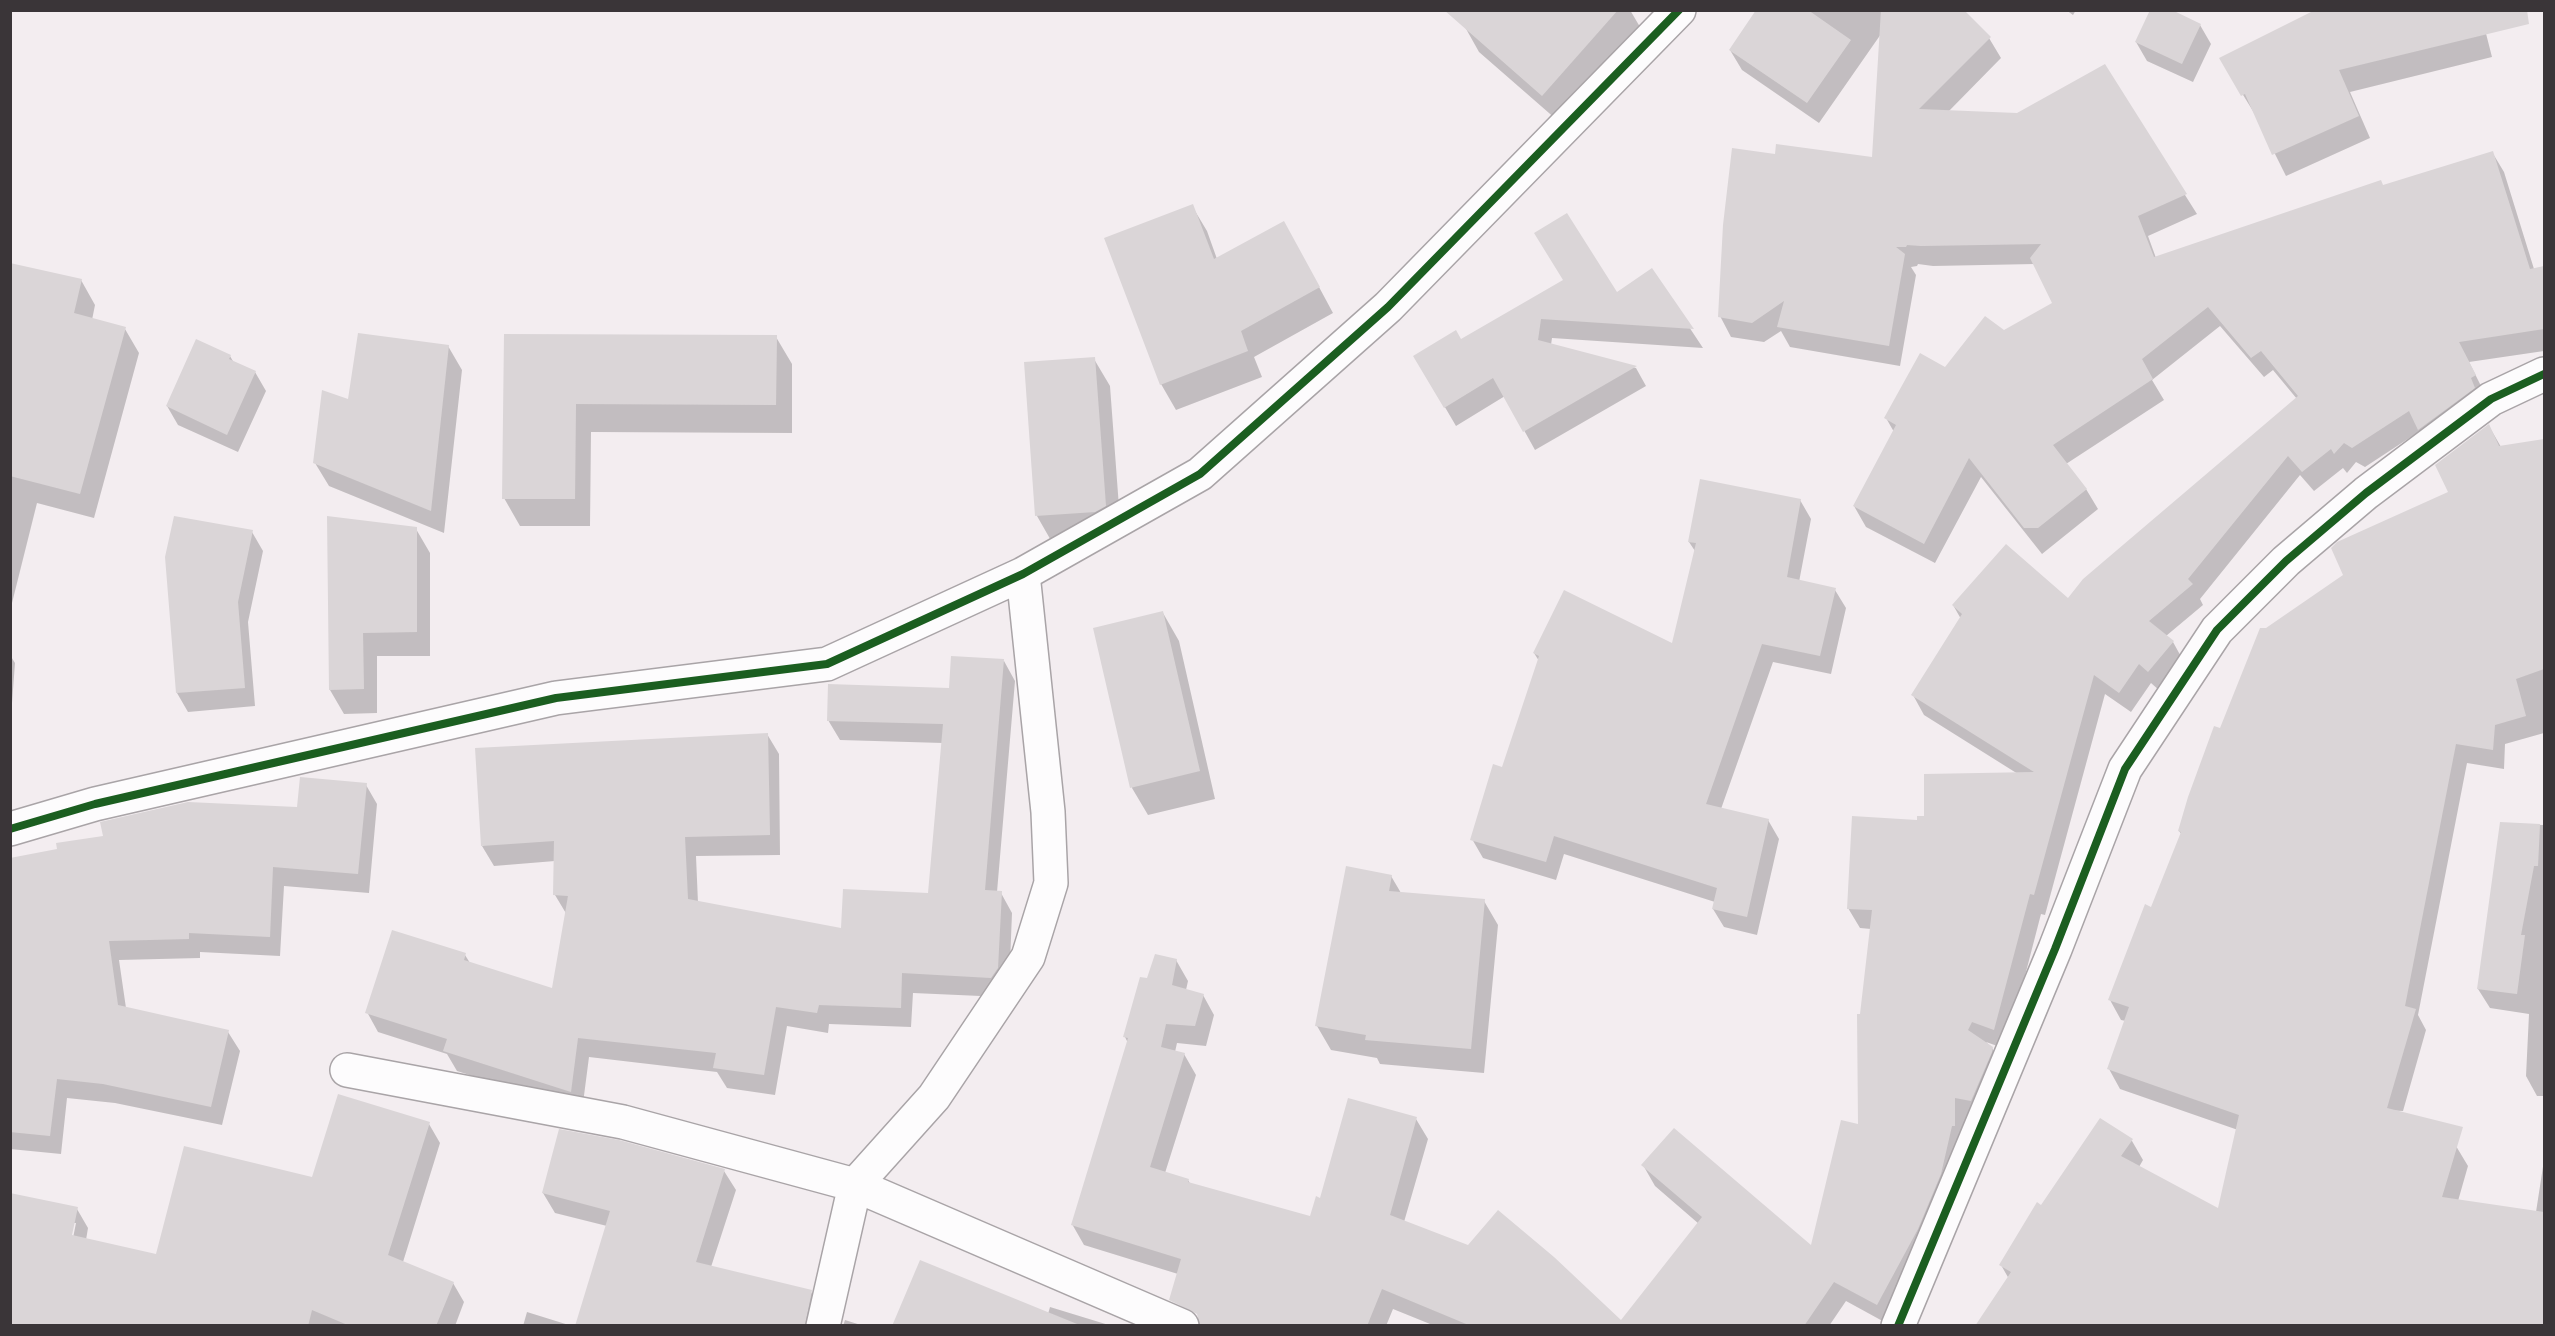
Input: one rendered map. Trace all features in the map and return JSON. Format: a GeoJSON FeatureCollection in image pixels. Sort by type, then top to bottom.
{"type":"FeatureCollection","features":[{"type":"Feature","properties":{"kind":"street"},"geometry":{"type":"LineString","coordinates":[[10,829],[95,804],[556,698],[826,664],[1023,574],[1200,474],[1388,307],[1679,10]]}},
{"type":"Feature","properties":{"kind":"street"},"geometry":{"type":"LineString","coordinates":[[1898,1326],[2050,960],[2125,769],[2217,630],[2286,561],[2366,493],[2491,399],[2544,374]]}},
{"type":"Feature","properties":{"kind":"street"},"geometry":{"type":"LineString","coordinates":[[823,1326],[855,1185],[934,1097],[1028,957],[1052,883],[1048,812],[1023,574]]}},
{"type":"Feature","properties":{"kind":"street"},"geometry":{"type":"LineString","coordinates":[[346,1070],[623,1122],[855,1185],[1182,1326]]}},
{"type":"Feature","properties":{"kind":"building"},"geometry":{"type":"Polygon","coordinates":[[[1444,10],[1618,10],[1542,96],[1444,10]]]}},
{"type":"Feature","properties":{"kind":"building"},"geometry":{"type":"Polygon","coordinates":[[[1756,10],[1808,10],[1851,40],[1807,103],[1729,50],[1756,10]]]}},
{"type":"Feature","properties":{"kind":"building"},"geometry":{"type":"Polygon","coordinates":[[[1881,10],[1964,10],[1991,37],[1919,109],[2017,113],[2105,64],[2187,194],[2138,216],[2154,257],[2381,180],[2383,185],[2493,151],[2530,269],[2544,266],[2544,329],[2459,342],[2476,375],[2471,378],[2475,388],[2418,430],[2409,411],[2352,448],[2344,443],[2334,454],[2331,449],[2302,472],[2288,456],[2188,579],[2193,584],[2149,621],[2174,641],[2148,672],[2139,664],[2119,693],[2094,675],[2034,895],[2030,894],[1994,1030],[1972,1022],[1968,1030],[1993,1047],[1992,1052],[1971,1101],[1955,1098],[1955,1126],[1952,1126],[1941,1174],[1918,1229],[1877,1305],[1834,1282],[1804,1326],[1471,1326],[1382,1289],[1367,1326],[1200,1326],[1197,1314],[1169,1300],[1181,1259],[1071,1225],[1128,1038],[1123,1037],[1140,977],[1147,978],[1155,954],[1177,959],[1172,985],[1204,994],[1195,1026],[1166,1024],[1161,1047],[1185,1053],[1150,1167],[1189,1179],[1188,1182],[1310,1216],[1316,1196],[1320,1198],[1348,1098],[1417,1117],[1390,1215],[1468,1245],[1498,1210],[1554,1257],[1621,1320],[1702,1217],[1641,1165],[1674,1128],[1811,1245],[1841,1120],[1858,1124],[1857,1014],[1860,1014],[1872,910],[1847,909],[1852,816],[1917,820],[1917,816],[1924,816],[1924,774],[2034,772],[1911,695],[1962,614],[1952,605],[2006,544],[2068,598],[2083,579],[2298,396],[2261,351],[2251,358],[2208,307],[2142,359],[2153,379],[2053,445],[2087,489],[2038,528],[2024,528],[1969,458],[1924,544],[1853,506],[1896,425],[1884,418],[1920,353],[1945,367],[1985,316],[2004,330],[2052,303],[2030,258],[2041,244],[1907,245],[1896,247],[1905,254],[1889,346],[1777,327],[1784,301],[1752,323],[1718,317],[1723,225],[1732,148],[1775,154],[1776,144],[1872,157],[1881,10]]]}},
{"type":"Feature","properties":{"kind":"building"},"geometry":{"type":"Polygon","coordinates":[[[2150,10],[2172,10],[2201,24],[2182,64],[2135,42],[2150,10]]]}},
{"type":"Feature","properties":{"kind":"building"},"geometry":{"type":"Polygon","coordinates":[[[2315,10],[2527,10],[2529,24],[2339,70],[2359,116],[2272,155],[2245,94],[2241,96],[2219,58],[2315,10]]]}},
{"type":"Feature","properties":{"kind":"building"},"geometry":{"type":"Polygon","coordinates":[[[1193,204],[1214,259],[1284,221],[1320,287],[1241,331],[1248,351],[1160,385],[1104,238],[1193,204]]]}},
{"type":"Feature","properties":{"kind":"building"},"geometry":{"type":"Polygon","coordinates":[[[1567,213],[1617,292],[1652,268],[1694,329],[1541,319],[1538,340],[1637,366],[1523,432],[1493,378],[1444,408],[1413,356],[1456,330],[1461,339],[1563,280],[1534,233],[1567,213]]]}},
{"type":"Feature","properties":{"kind":"building"},"geometry":{"type":"Polygon","coordinates":[[[10,263],[82,279],[74,313],[126,327],[80,494],[10,476],[10,263]]]}},
{"type":"Feature","properties":{"kind":"building"},"geometry":{"type":"Polygon","coordinates":[[[358,333],[449,345],[431,511],[313,463],[322,390],[348,399],[358,333]]]}},
{"type":"Feature","properties":{"kind":"building"},"geometry":{"type":"Polygon","coordinates":[[[504,334],[777,335],[776,405],[576,404],[575,499],[502,499],[504,334]]]}},
{"type":"Feature","properties":{"kind":"building"},"geometry":{"type":"Polygon","coordinates":[[[196,339],[231,355],[229,359],[256,371],[227,435],[166,406],[196,339]]]}},
{"type":"Feature","properties":{"kind":"building"},"geometry":{"type":"Polygon","coordinates":[[[1095,357],[1106,506],[1095,512],[1035,516],[1024,362],[1095,357]]]}},
{"type":"Feature","properties":{"kind":"building"},"geometry":{"type":"Polygon","coordinates":[[[2489,424],[2499,446],[2544,439],[2544,669],[2516,679],[2526,716],[2495,725],[2493,750],[2456,744],[2405,1006],[2416,1009],[2387,1108],[2463,1127],[2442,1197],[2544,1212],[2544,1326],[1975,1326],[2011,1272],[1999,1265],[2037,1202],[2041,1205],[2100,1118],[2133,1139],[2121,1156],[2218,1208],[2239,1115],[2107,1069],[2129,1007],[2108,1000],[2145,904],[2151,907],[2181,832],[2178,831],[2188,797],[2214,726],[2220,728],[2260,628],[2266,628],[2343,575],[2331,548],[2337,542],[2448,492],[2435,465],[2489,424]]]}},
{"type":"Feature","properties":{"kind":"building"},"geometry":{"type":"Polygon","coordinates":[[[1700,479],[1801,499],[1787,577],[1836,588],[1820,656],[1762,644],[1706,804],[1769,819],[1747,917],[1712,909],[1717,888],[1554,836],[1546,862],[1470,840],[1493,764],[1502,767],[1539,656],[1533,653],[1564,590],[1672,643],[1696,543],[1688,542],[1700,479]]]}},
{"type":"Feature","properties":{"kind":"building"},"geometry":{"type":"Polygon","coordinates":[[[174,516],[253,530],[238,602],[245,688],[176,693],[165,557],[174,516]]]}},
{"type":"Feature","properties":{"kind":"building"},"geometry":{"type":"Polygon","coordinates":[[[327,516],[417,527],[417,632],[363,633],[364,689],[329,690],[327,516]]]}},
{"type":"Feature","properties":{"kind":"building"},"geometry":{"type":"Polygon","coordinates":[[[1163,611],[1200,771],[1130,788],[1093,628],[1163,611]]]}},
{"type":"Feature","properties":{"kind":"building"},"geometry":{"type":"Polygon","coordinates":[[[951,656],[1004,659],[985,890],[1002,891],[998,968],[991,978],[902,973],[901,1008],[819,1005],[817,1013],[776,1007],[764,1075],[713,1068],[716,1053],[578,1038],[571,1092],[443,1051],[447,1039],[365,1013],[392,930],[466,953],[464,960],[552,988],[568,896],[553,895],[554,841],[481,846],[475,748],[768,733],[770,835],[685,837],[688,899],[841,928],[843,889],[928,893],[943,724],[827,721],[828,684],[949,688],[951,656]]]}},
{"type":"Feature","properties":{"kind":"building"},"geometry":{"type":"Polygon","coordinates":[[[300,777],[367,783],[358,874],[273,867],[270,937],[189,933],[189,939],[109,941],[118,1005],[229,1030],[211,1107],[103,1084],[57,1079],[50,1136],[10,1132],[10,858],[57,849],[56,843],[103,836],[100,822],[188,802],[297,807],[300,777]]]}},
{"type":"Feature","properties":{"kind":"building"},"geometry":{"type":"Polygon","coordinates":[[[2500,822],[2540,824],[2538,866],[2534,866],[2521,935],[2525,935],[2517,994],[2477,989],[2500,822]]]}},
{"type":"Feature","properties":{"kind":"building"},"geometry":{"type":"Polygon","coordinates":[[[1346,866],[1392,875],[1389,891],[1485,899],[1471,1049],[1365,1040],[1366,1035],[1315,1026],[1346,866]]]}},
{"type":"Feature","properties":{"kind":"building"},"geometry":{"type":"Polygon","coordinates":[[[338,1094],[430,1122],[388,1255],[454,1282],[436,1326],[350,1326],[312,1310],[308,1326],[10,1326],[10,1193],[78,1207],[72,1235],[156,1254],[184,1146],[312,1177],[338,1094]]]}},
{"type":"Feature","properties":{"kind":"building"},"geometry":{"type":"Polygon","coordinates":[[[559,1129],[619,1140],[725,1169],[696,1262],[812,1290],[805,1326],[575,1326],[610,1211],[542,1193],[559,1129]]]}},
{"type":"Feature","properties":{"kind":"building"},"geometry":{"type":"Polygon","coordinates":[[[920,1260],[1077,1324],[1077,1326],[892,1326],[920,1260]]]}},
{"type":"Feature","properties":{"kind":"cycle path"},"geometry":{"type":"LineString","coordinates":[[10,829],[95,804],[556,698],[827,664],[1023,574],[1200,474],[1388,307],[1679,10]]}},
{"type":"Feature","properties":{"kind":"cycle path"},"geometry":{"type":"LineString","coordinates":[[1898,1326],[2055,949],[2125,769],[2217,630],[2286,561],[2366,493],[2491,399],[2544,374]]}}]}
